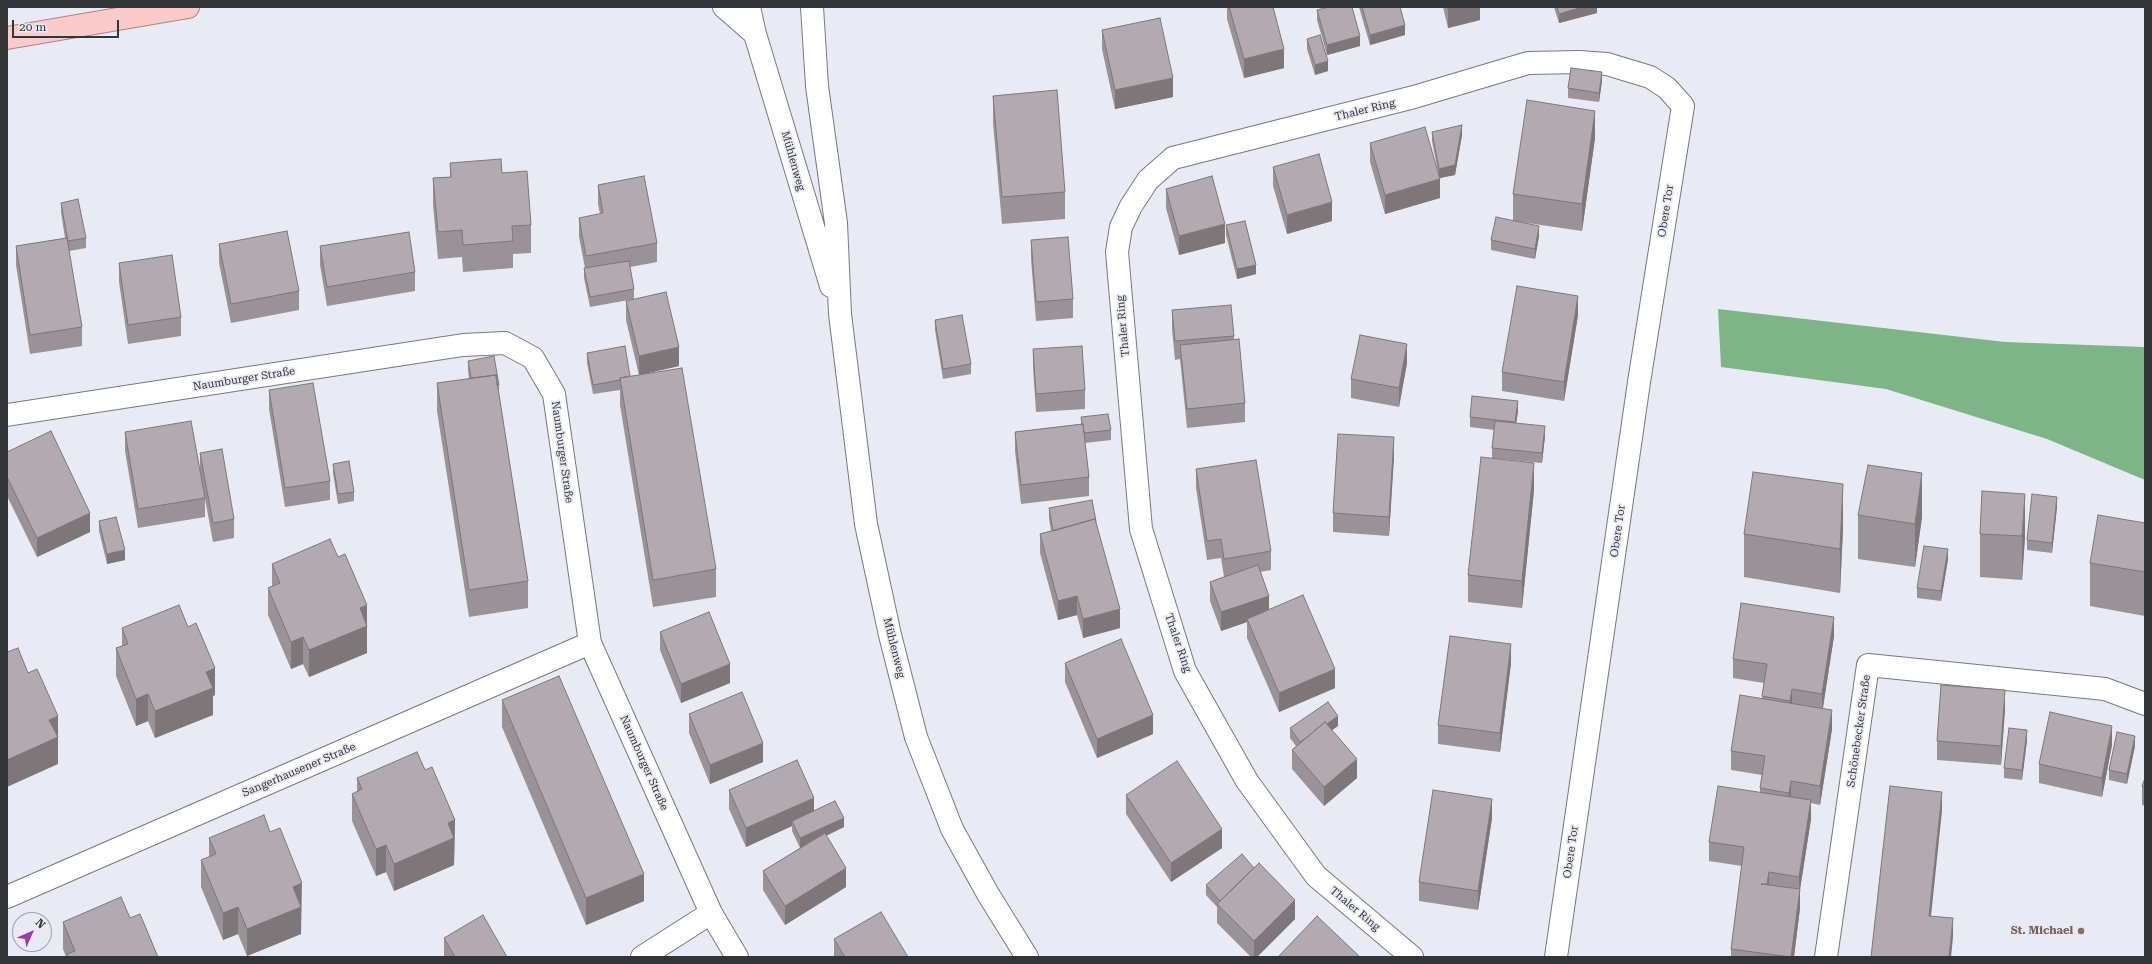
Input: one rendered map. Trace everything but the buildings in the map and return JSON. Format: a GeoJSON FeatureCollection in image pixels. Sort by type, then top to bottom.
{"type":"FeatureCollection","features":[{"type":"Feature","properties":{"kind":"main road"},"geometry":{"type":"LineString","coordinates":[[7,38],[188,7]]}},
{"type":"Feature","properties":{"kind":"street"},"geometry":{"type":"LineString","coordinates":[[724,7],[755,34]]}},
{"type":"Feature","properties":{"kind":"street","name":"Mühlenweg"},"geometry":{"type":"LineString","coordinates":[[749,7],[755,34],[808,215],[840,314]]}},
{"type":"Feature","properties":{"kind":"street","name":"Mühlenweg"},"geometry":{"type":"LineString","coordinates":[[812,7],[817,86],[836,223],[840,314],[866,524],[890,635],[916,737],[952,829],[988,894],[1026,957]]}},
{"type":"Feature","properties":{"kind":"street","name":"Thaler Ring"},"geometry":{"type":"LineString","coordinates":[[1412,957],[1316,876],[1247,781],[1186,670],[1141,529],[1117,252],[1121,227],[1131,206],[1148,180],[1173,158],[1414,97],[1528,63],[1586,62],[1607,64],[1650,76],[1667,88],[1683,106]]}},
{"type":"Feature","properties":{"kind":"street","name":"Obere Tor"},"geometry":{"type":"LineString","coordinates":[[1556,957],[1638,390],[1683,106]]}},
{"type":"Feature","properties":{"kind":"street","name":"Naumburger Straße"},"geometry":{"type":"LineString","coordinates":[[7,415],[462,345],[505,342],[533,358],[554,394],[590,643],[711,913],[737,957]]}},
{"type":"Feature","properties":{"kind":"street","name":"Sangerhausener Straße"},"geometry":{"type":"LineString","coordinates":[[7,897],[590,643]]}},
{"type":"Feature","properties":{"kind":"street","name":"Schönebecker Straße"},"geometry":{"type":"LineString","coordinates":[[1826,957],[1868,665],[2105,689],[2145,704]]}},
{"type":"Feature","properties":{"kind":"street"},"geometry":{"type":"LineString","coordinates":[[642,957],[711,913]]}},
{"type":"Feature","properties":{"kind":"green space"},"geometry":{"type":"Polygon","coordinates":[[[1718,309],[2005,342],[2145,347],[2145,480],[2047,439],[1886,389],[1721,367],[1718,309]]]}},
{"type":"Feature","properties":{"kind":"place","name":"St. Michael"},"geometry":{"type":"Point","coordinates":[2081,931]}}]}
